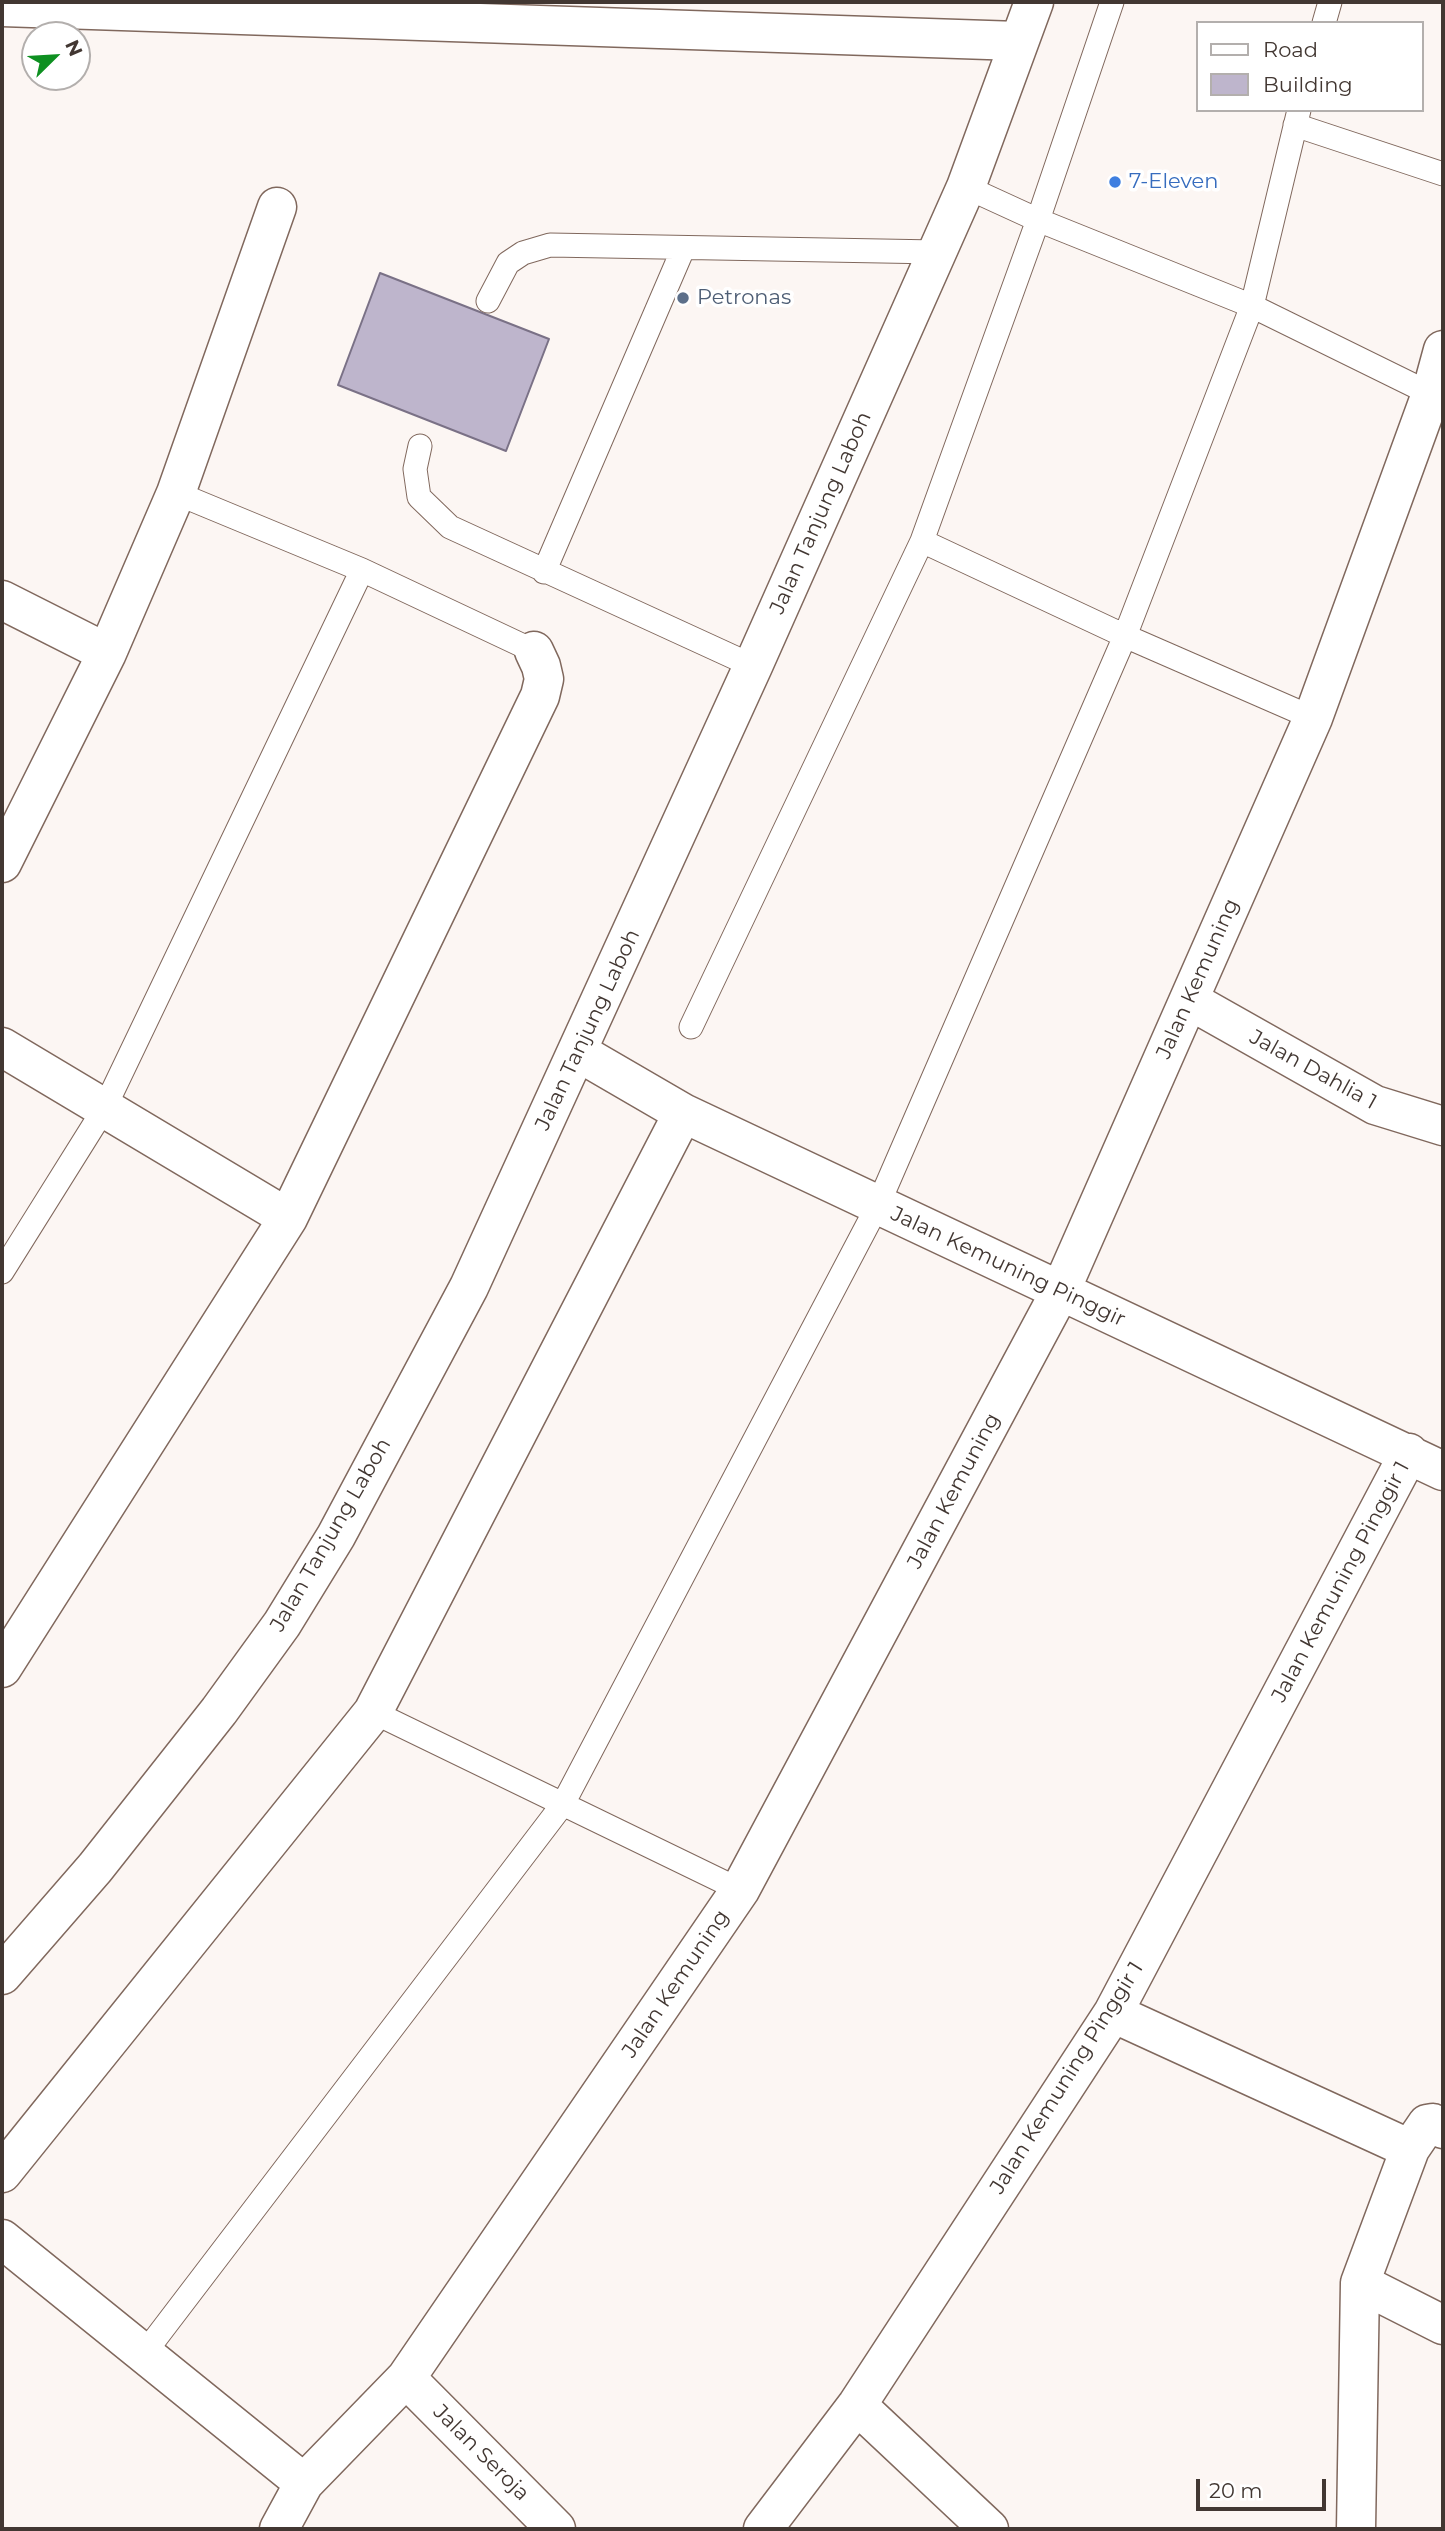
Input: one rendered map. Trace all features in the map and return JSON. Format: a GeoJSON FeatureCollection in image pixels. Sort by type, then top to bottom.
{"type":"FeatureCollection","features":[{"type":"Feature","properties":{"kind":"main road","name":"Jalan Tanjung Laboh"},"geometry":{"type":"LineString","coordinates":[[2,1975],[95,1868],[219,1711],[289,1613],[336,1536],[468,1287],[753,666],[966,187],[1033,3]]}},
{"type":"Feature","properties":{"kind":"main road"},"geometry":{"type":"LineString","coordinates":[[2,7],[1018,41]]}},
{"type":"Feature","properties":{"kind":"main road"},"geometry":{"type":"LineString","coordinates":[[2,863],[11,821],[107,653],[176,493],[277,206]]}},
{"type":"Feature","properties":{"kind":"main road","name":"Jalan Kemuning"},"geometry":{"type":"LineString","coordinates":[[279,2529],[304,2483],[406,2378],[740,1890],[1060,1292],[1313,718],[1431,394],[1443,349]]}},
{"type":"Feature","properties":{"kind":"main road"},"geometry":{"type":"LineString","coordinates":[[2,600],[107,653]]}},
{"type":"Feature","properties":{"kind":"main road"},"geometry":{"type":"LineString","coordinates":[[2,1668],[288,1218],[540,696],[544,679],[534,651]]}},
{"type":"Feature","properties":{"kind":"main road","name":"Jalan Dahlia 1"},"geometry":{"type":"LineString","coordinates":[[1189,1000],[1375,1105],[1443,1126]]}},
{"type":"Feature","properties":{"kind":"main road"},"geometry":{"type":"LineString","coordinates":[[2,1046],[288,1218]]}},
{"type":"Feature","properties":{"kind":"main road","name":"Jalan Kemuning Pinggir"},"geometry":{"type":"LineString","coordinates":[[578,1052],[683,1113],[1443,1471]]}},
{"type":"Feature","properties":{"kind":"main road"},"geometry":{"type":"LineString","coordinates":[[2,2173],[373,1712],[683,1113]]}},
{"type":"Feature","properties":{"kind":"main road","name":"Jalan Kemuning Pinggir 1"},"geometry":{"type":"LineString","coordinates":[[763,2529],[857,2405],[1113,2012],[1409,1453]]}},
{"type":"Feature","properties":{"kind":"main road"},"geometry":{"type":"LineString","coordinates":[[1113,2012],[1410,2149]]}},
{"type":"Feature","properties":{"kind":"main road"},"geometry":{"type":"LineString","coordinates":[[1356,2529],[1360,2283],[1410,2149],[1427,2124],[1433,2123],[1443,2129]]}},
{"type":"Feature","properties":{"kind":"main road"},"geometry":{"type":"LineString","coordinates":[[2,2239],[304,2483]]}},
{"type":"Feature","properties":{"kind":"main road"},"geometry":{"type":"LineString","coordinates":[[1360,2283],[1443,2324]]}},
{"type":"Feature","properties":{"kind":"main road","name":"Jalan Seroja"},"geometry":{"type":"LineString","coordinates":[[406,2378],[556,2529]]}},
{"type":"Feature","properties":{"kind":"main road"},"geometry":{"type":"LineString","coordinates":[[857,2405],[989,2529]]}},
{"type":"Feature","properties":{"kind":"lane"},"geometry":{"type":"LineString","coordinates":[[691,1027],[922,541],[1038,220],[1112,2]]}},
{"type":"Feature","properties":{"kind":"lane"},"geometry":{"type":"LineString","coordinates":[[1325,21],[1330,2]]}},
{"type":"Feature","properties":{"kind":"lane"},"geometry":{"type":"LineString","coordinates":[[143,2355],[563,1804],[878,1205],[1125,636],[1252,306],[1297,118],[1443,174]]}},
{"type":"Feature","properties":{"kind":"lane"},"geometry":{"type":"LineString","coordinates":[[966,187],[1038,220],[1252,306],[1431,394]]}},
{"type":"Feature","properties":{"kind":"lane"},"geometry":{"type":"LineString","coordinates":[[488,301],[508,264],[523,253],[550,245],[937,251]]}},
{"type":"Feature","properties":{"kind":"lane"},"geometry":{"type":"LineString","coordinates":[[544,572],[683,249]]}},
{"type":"Feature","properties":{"kind":"lane"},"geometry":{"type":"LineString","coordinates":[[420,446],[415,469],[419,497],[450,527],[753,666]]}},
{"type":"Feature","properties":{"kind":"lane"},"geometry":{"type":"LineString","coordinates":[[176,493],[362,570],[534,651]]}},
{"type":"Feature","properties":{"kind":"lane"},"geometry":{"type":"LineString","coordinates":[[922,541],[1125,636],[1313,718]]}},
{"type":"Feature","properties":{"kind":"lane"},"geometry":{"type":"LineString","coordinates":[[2,1272],[104,1109],[362,570]]}},
{"type":"Feature","properties":{"kind":"lane"},"geometry":{"type":"LineString","coordinates":[[373,1712],[740,1890]]}},
{"type":"Feature","properties":{"kind":"building"},"geometry":{"type":"Polygon","coordinates":[[[380,273],[549,339],[506,451],[338,385],[380,273]]]}},
{"type":"Feature","properties":{"kind":"place","name":"7-Eleven"},"geometry":{"type":"Point","coordinates":[1115,182]}},
{"type":"Feature","properties":{"kind":"place","name":"Petronas"},"geometry":{"type":"Point","coordinates":[683,298]}}]}
